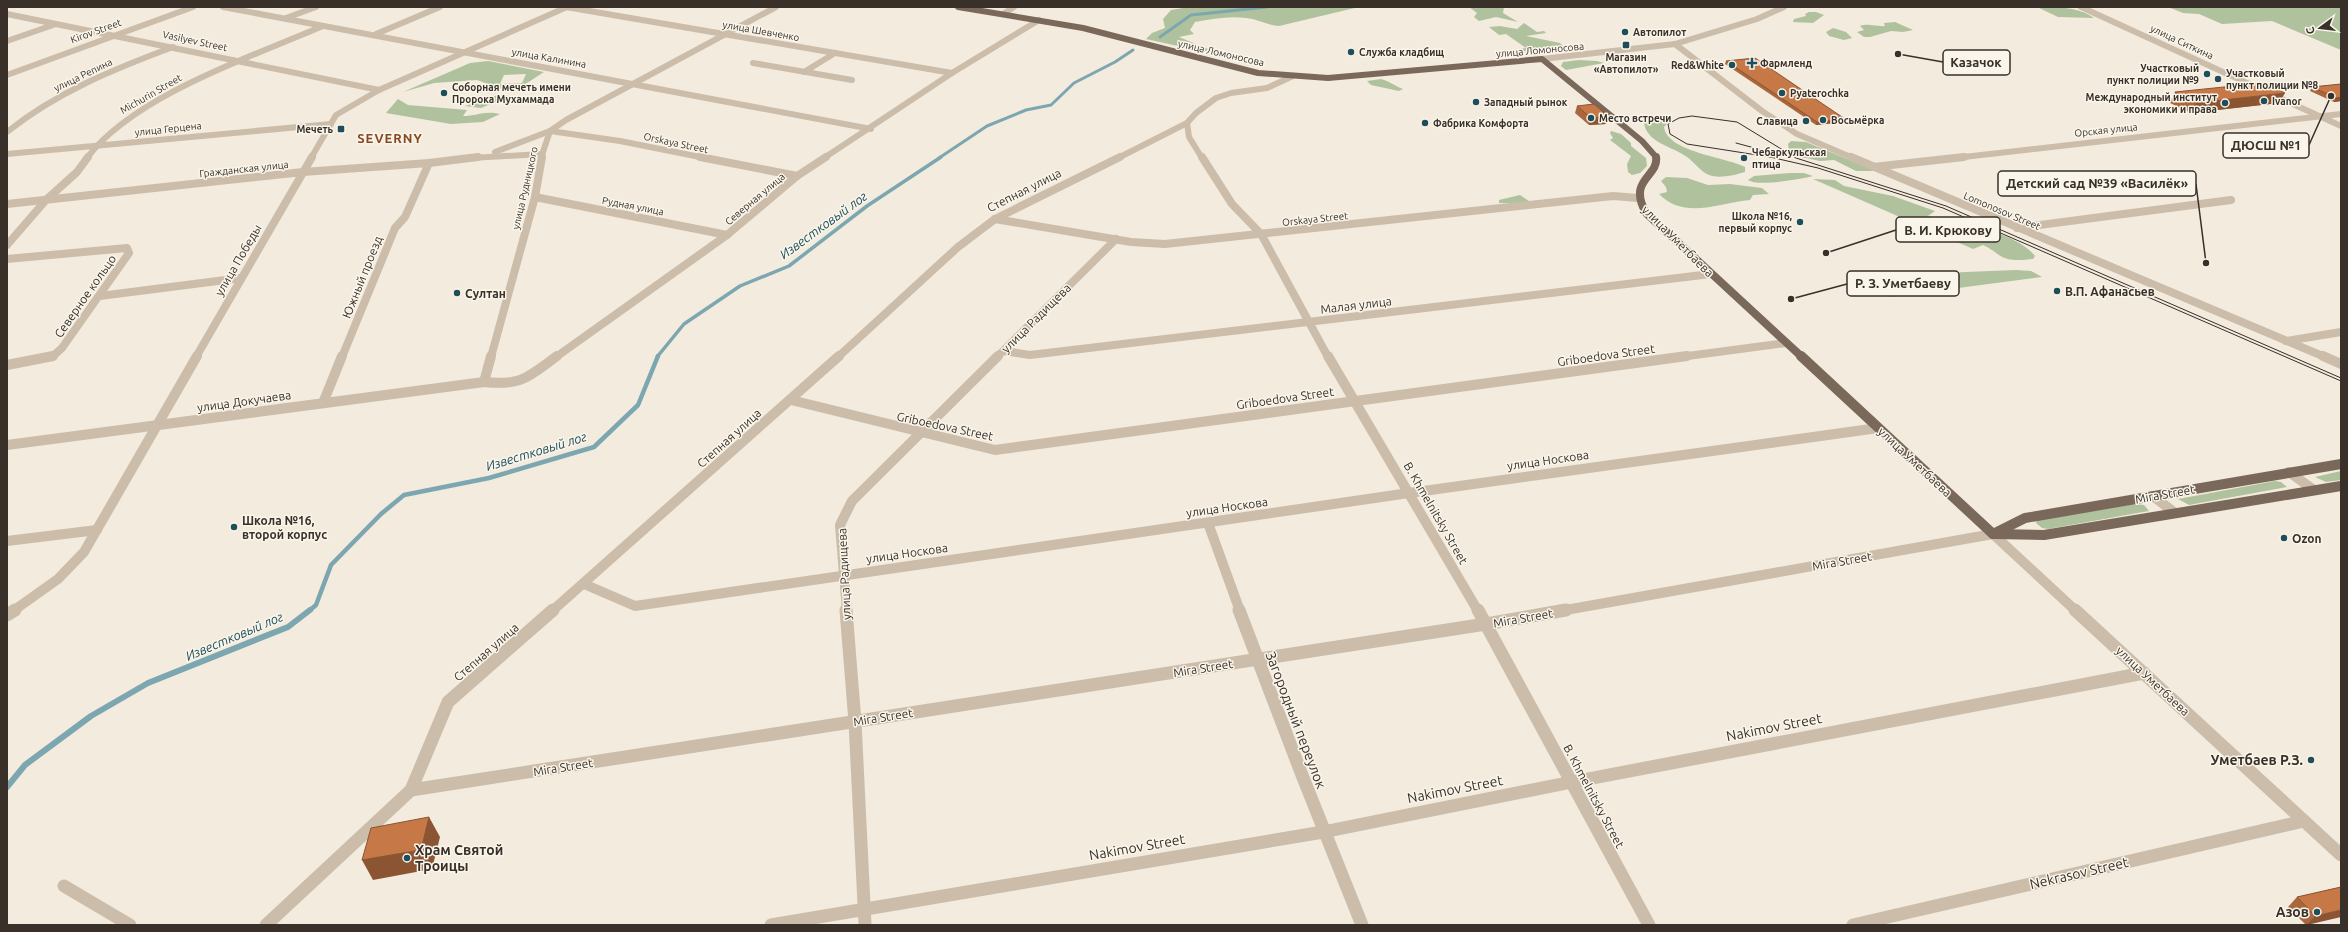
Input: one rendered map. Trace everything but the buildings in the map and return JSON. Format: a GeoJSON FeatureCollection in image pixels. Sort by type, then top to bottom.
{"type":"FeatureCollection","features":[{"type":"Feature","properties":{"kind":"main road","name":"улица Ломоносова"},"geometry":{"type":"LineString","coordinates":[[958,7],[1083,28],[1258,73],[1328,78],[1542,59]]}},
{"type":"Feature","properties":{"kind":"main road","name":"улица Уметбаева"},"geometry":{"type":"LineString","coordinates":[[1542,59],[1642,141],[1657,158],[1639,189],[1638,198],[1646,213],[1993,534]]}},
{"type":"Feature","properties":{"kind":"main road","name":"Mira Street"},"geometry":{"type":"LineString","coordinates":[[1993,534],[2025,518],[2341,464]]}},
{"type":"Feature","properties":{"kind":"main road","name":"Mira Street"},"geometry":{"type":"LineString","coordinates":[[1993,534],[2044,535],[2341,486]]}},
{"type":"Feature","properties":{"kind":"street","name":"Kirov Street"},"geometry":{"type":"LineString","coordinates":[[7,75],[112,35],[193,7]]}},
{"type":"Feature","properties":{"kind":"street","name":"улица Калинина"},"geometry":{"type":"LineString","coordinates":[[223,7],[323,26],[375,34],[464,53],[871,129]]}},
{"type":"Feature","properties":{"kind":"street"},"geometry":{"type":"LineString","coordinates":[[285,19],[316,7]]}},
{"type":"Feature","properties":{"kind":"street"},"geometry":{"type":"LineString","coordinates":[[375,34],[440,7]]}},
{"type":"Feature","properties":{"kind":"street","name":"улица Шевченко"},"geometry":{"type":"LineString","coordinates":[[567,7],[952,73]]}},
{"type":"Feature","properties":{"kind":"street","name":"улица Победы"},"geometry":{"type":"LineString","coordinates":[[7,615],[52,586],[73,567],[97,530],[336,115],[379,90],[567,7]]}},
{"type":"Feature","properties":{"kind":"street"},"geometry":{"type":"LineString","coordinates":[[550,131],[566,120],[636,84],[776,7]]}},
{"type":"Feature","properties":{"kind":"street"},"geometry":{"type":"LineString","coordinates":[[1003,14],[1014,7]]}},
{"type":"Feature","properties":{"kind":"street","name":"улица Ломоносова"},"geometry":{"type":"LineString","coordinates":[[1542,59],[1614,53],[1675,44],[1757,19],[1784,7]]}},
{"type":"Feature","properties":{"kind":"street","name":"улица Ситкина"},"geometry":{"type":"LineString","coordinates":[[2081,7],[2341,126]]}},
{"type":"Feature","properties":{"kind":"street","name":"Vasilyev Street"},"geometry":{"type":"LineString","coordinates":[[7,14],[379,90]]}},
{"type":"Feature","properties":{"kind":"street","name":"Северная улица"},"geometry":{"type":"LineString","coordinates":[[484,382],[503,384],[524,380],[727,235],[797,176],[871,129],[952,73],[1039,20]]}},
{"type":"Feature","properties":{"kind":"street"},"geometry":{"type":"LineString","coordinates":[[7,41],[56,24]]}},
{"type":"Feature","properties":{"kind":"street","name":"Michurin Street"},"geometry":{"type":"LineString","coordinates":[[7,246],[46,200],[77,172],[96,146],[122,122],[151,103],[184,86],[323,26]]}},
{"type":"Feature","properties":{"kind":"street","name":"Lomonosov Street"},"geometry":{"type":"LineString","coordinates":[[1675,44],[1785,128],[1873,167],[2341,364]]}},
{"type":"Feature","properties":{"kind":"street","name":"улица Репина"},"geometry":{"type":"LineString","coordinates":[[7,132],[20,120],[57,98],[139,60],[173,47]]}},
{"type":"Feature","properties":{"kind":"street"},"geometry":{"type":"LineString","coordinates":[[804,72],[835,53]]}},
{"type":"Feature","properties":{"kind":"street"},"geometry":{"type":"LineString","coordinates":[[753,63],[852,80]]}},
{"type":"Feature","properties":{"kind":"street","name":"Степная улица"},"geometry":{"type":"LineString","coordinates":[[266,925],[411,790],[448,702],[584,584],[791,400],[958,248],[995,219],[1187,123],[1196,113],[1216,98],[1231,93],[1267,88],[1293,76]]}},
{"type":"Feature","properties":{"kind":"street","name":"Орская улица"},"geometry":{"type":"LineString","coordinates":[[1873,167],[2341,114]]}},
{"type":"Feature","properties":{"kind":"street","name":"B. Khmelnitsky Street"},"geometry":{"type":"LineString","coordinates":[[1187,123],[1189,137],[1232,204],[1261,234],[1308,323],[1356,400],[1486,624],[1650,925]]}},
{"type":"Feature","properties":{"kind":"street","name":"улица Герцена"},"geometry":{"type":"LineString","coordinates":[[7,154],[331,124]]}},
{"type":"Feature","properties":{"kind":"street","name":"Orskaya Street"},"geometry":{"type":"LineString","coordinates":[[550,131],[620,141],[797,176]]}},
{"type":"Feature","properties":{"kind":"street","name":"улица Рудницкого"},"geometry":{"type":"LineString","coordinates":[[484,382],[535,197],[542,154],[550,131]]}},
{"type":"Feature","properties":{"kind":"street","name":"Гражданская улица"},"geometry":{"type":"LineString","coordinates":[[484,156],[520,144],[550,131]]}},
{"type":"Feature","properties":{"kind":"street","name":"Гражданская улица"},"geometry":{"type":"LineString","coordinates":[[7,204],[303,172],[428,163],[484,156],[542,154]]}},
{"type":"Feature","properties":{"kind":"street","name":"Южный проезд"},"geometry":{"type":"LineString","coordinates":[[323,403],[395,228],[406,217],[428,163]]}},
{"type":"Feature","properties":{"kind":"street","name":"Orskaya Street"},"geometry":{"type":"LineString","coordinates":[[995,219],[1116,239],[1165,244],[1613,196],[1638,198]]}},
{"type":"Feature","properties":{"kind":"street","name":"Рудная улица"},"geometry":{"type":"LineString","coordinates":[[535,197],[727,235]]}},
{"type":"Feature","properties":{"kind":"street"},"geometry":{"type":"LineString","coordinates":[[2017,228],[2231,200]]}},
{"type":"Feature","properties":{"kind":"street","name":"улица Радищева"},"geometry":{"type":"LineString","coordinates":[[865,925],[855,722],[842,576],[840,525],[852,501],[1116,239]]}},
{"type":"Feature","properties":{"kind":"street","name":"Северное кольцо"},"geometry":{"type":"LineString","coordinates":[[7,259],[127,248],[129,253],[62,348],[51,358],[7,365]]}},
{"type":"Feature","properties":{"kind":"street","name":"Малая улица"},"geometry":{"type":"LineString","coordinates":[[1004,351],[1030,355],[1711,274]]}},
{"type":"Feature","properties":{"kind":"street"},"geometry":{"type":"LineString","coordinates":[[100,296],[241,278]]}},
{"type":"Feature","properties":{"kind":"street"},"geometry":{"type":"LineString","coordinates":[[2285,341],[2341,332]]}},
{"type":"Feature","properties":{"kind":"street","name":"Griboedova Street"},"geometry":{"type":"LineString","coordinates":[[791,400],[919,433],[995,450],[1786,343]]}},
{"type":"Feature","properties":{"kind":"street","name":"улица Докучаева"},"geometry":{"type":"LineString","coordinates":[[7,445],[155,427],[484,382]]}},
{"type":"Feature","properties":{"kind":"street","name":"улица Носкова"},"geometry":{"type":"LineString","coordinates":[[584,584],[635,606],[1409,493],[1878,428]]}},
{"type":"Feature","properties":{"kind":"street"},"geometry":{"type":"LineString","coordinates":[[2289,472],[2314,490]]}},
{"type":"Feature","properties":{"kind":"street"},"geometry":{"type":"LineString","coordinates":[[2153,496],[2175,513]]}},
{"type":"Feature","properties":{"kind":"street","name":"Загородный переулок"},"geometry":{"type":"LineString","coordinates":[[1208,523],[1257,660],[1323,832],[1362,925]]}},
{"type":"Feature","properties":{"kind":"street"},"geometry":{"type":"LineString","coordinates":[[7,541],[97,530]]}},
{"type":"Feature","properties":{"kind":"street","name":"Mira Street"},"geometry":{"type":"LineString","coordinates":[[411,790],[1486,624],[1993,534]]}},
{"type":"Feature","properties":{"kind":"street","name":"улица Уметбаева"},"geometry":{"type":"LineString","coordinates":[[1993,534],[2341,855]]}},
{"type":"Feature","properties":{"kind":"street","name":"Nakimov Street"},"geometry":{"type":"LineString","coordinates":[[771,925],[1323,832],[1572,782],[2144,673]]}},
{"type":"Feature","properties":{"kind":"street","name":"Nekrasov Street"},"geometry":{"type":"LineString","coordinates":[[1853,925],[2304,821]]}},
{"type":"Feature","properties":{"kind":"street"},"geometry":{"type":"LineString","coordinates":[[64,886],[130,925]]}},
{"type":"Feature","properties":{"kind":"green space"},"geometry":{"type":"Polygon","coordinates":[[[1189,7],[1359,7],[1279,26],[1240,17],[1220,18],[1195,22],[1190,30],[1194,34],[1179,37],[1208,49],[1205,52],[1146,39],[1152,33],[1165,28],[1163,19],[1171,10],[1189,7]]]}},
{"type":"Feature","properties":{"kind":"green space"},"geometry":{"type":"Polygon","coordinates":[[[1469,7],[1504,7],[1503,13],[1518,22],[1496,17],[1479,21],[1474,17],[1477,13],[1469,7]]]}},
{"type":"Feature","properties":{"kind":"green space"},"geometry":{"type":"Polygon","coordinates":[[[2037,7],[2074,9],[2094,18],[2058,17],[2037,7]]]}},
{"type":"Feature","properties":{"kind":"green space"},"geometry":{"type":"Polygon","coordinates":[[[2168,7],[2341,7],[2341,50],[2272,21],[2222,24],[2199,14],[2183,13],[2168,7]]]}},
{"type":"Feature","properties":{"kind":"green space"},"geometry":{"type":"Polygon","coordinates":[[[1809,12],[1816,12],[1824,15],[1813,23],[1793,22],[1794,19],[1806,16],[1805,14],[1809,12]]]}},
{"type":"Feature","properties":{"kind":"green space"},"geometry":{"type":"Polygon","coordinates":[[[1895,22],[1913,30],[1903,32],[1891,31],[1870,37],[1864,37],[1857,32],[1864,30],[1860,26],[1885,26],[1884,23],[1895,22]]]}},
{"type":"Feature","properties":{"kind":"green space"},"geometry":{"type":"Polygon","coordinates":[[[1524,23],[1537,32],[1544,31],[1546,33],[1526,36],[1560,43],[1563,46],[1517,52],[1514,50],[1526,48],[1506,34],[1499,35],[1489,27],[1500,26],[1517,29],[1524,23]]]}},
{"type":"Feature","properties":{"kind":"green space"},"geometry":{"type":"Polygon","coordinates":[[[1833,28],[1846,32],[1852,38],[1844,40],[1829,36],[1826,32],[1833,28]]]}},
{"type":"Feature","properties":{"kind":"green space"},"geometry":{"type":"Polygon","coordinates":[[[1579,60],[1604,63],[1566,70],[1561,66],[1563,62],[1579,60]]]}},
{"type":"Feature","properties":{"kind":"green space"},"geometry":{"type":"Polygon","coordinates":[[[488,61],[544,72],[521,87],[512,89],[499,88],[477,80],[434,83],[403,92],[470,63],[488,61]],[[526,74],[504,75],[500,84],[522,83],[526,74]]]}},
{"type":"Feature","properties":{"kind":"green space"},"geometry":{"type":"Polygon","coordinates":[[[1381,79],[1403,89],[1399,91],[1371,85],[1367,81],[1381,79]]]}},
{"type":"Feature","properties":{"kind":"green space"},"geometry":{"type":"Polygon","coordinates":[[[498,95],[510,96],[481,108],[465,106],[498,95]]]}},
{"type":"Feature","properties":{"kind":"green space"},"geometry":{"type":"Polygon","coordinates":[[[398,99],[408,105],[467,110],[463,116],[485,113],[500,114],[483,122],[451,124],[386,113],[398,99]]]}},
{"type":"Feature","properties":{"kind":"green space"},"geometry":{"type":"Polygon","coordinates":[[[1654,116],[1672,118],[1664,127],[1668,135],[1675,142],[1698,153],[1736,163],[1745,167],[1745,172],[1722,177],[1706,174],[1687,157],[1654,139],[1649,134],[1645,128],[1644,121],[1654,116]]]}},
{"type":"Feature","properties":{"kind":"green space"},"geometry":{"type":"Polygon","coordinates":[[[1611,131],[1621,134],[1631,143],[1631,146],[1646,158],[1647,166],[1640,173],[1632,175],[1628,172],[1627,164],[1631,156],[1610,140],[1613,138],[1610,133],[1611,131]]]}},
{"type":"Feature","properties":{"kind":"green space"},"geometry":{"type":"Polygon","coordinates":[[[1791,141],[1806,142],[1872,169],[1872,171],[1856,171],[1834,160],[1820,161],[1801,157],[1789,151],[1788,144],[1791,141]]]}},
{"type":"Feature","properties":{"kind":"green space"},"geometry":{"type":"Polygon","coordinates":[[[1804,173],[1813,176],[1770,183],[1753,182],[1748,180],[1754,176],[1804,173]]]}},
{"type":"Feature","properties":{"kind":"green space"},"geometry":{"type":"Polygon","coordinates":[[[1666,177],[1687,178],[1708,185],[1730,184],[1762,188],[1769,194],[1753,195],[1750,200],[1702,208],[1691,208],[1679,206],[1669,202],[1659,194],[1667,192],[1666,187],[1661,181],[1666,177]]]}},
{"type":"Feature","properties":{"kind":"green space"},"geometry":{"type":"Polygon","coordinates":[[[1813,179],[1835,180],[1844,186],[1893,196],[1935,211],[1928,216],[1937,219],[1964,223],[1960,226],[1990,231],[2005,236],[2031,251],[2035,256],[2033,259],[2011,260],[1983,245],[1973,249],[1813,179]]]}},
{"type":"Feature","properties":{"kind":"green space"},"geometry":{"type":"Polygon","coordinates":[[[1520,195],[1529,201],[1526,203],[1499,203],[1499,200],[1520,195]]]}},
{"type":"Feature","properties":{"kind":"green space"},"geometry":{"type":"Polygon","coordinates":[[[2016,270],[2031,271],[2042,277],[1890,297],[1883,294],[1883,290],[1903,288],[1904,283],[1931,278],[1941,273],[2016,270]]]}},
{"type":"Feature","properties":{"kind":"green space"},"geometry":{"type":"Polygon","coordinates":[[[2341,471],[2341,480],[2326,482],[2315,477],[2341,471]]]}},
{"type":"Feature","properties":{"kind":"green space"},"geometry":{"type":"Polygon","coordinates":[[[2275,481],[2281,482],[2287,487],[2189,505],[2178,499],[2275,481]]]}},
{"type":"Feature","properties":{"kind":"green space"},"geometry":{"type":"Polygon","coordinates":[[[2136,504],[2144,505],[2149,511],[2048,529],[2042,528],[2036,523],[2037,520],[2136,504]]]}},
{"type":"Feature","properties":{"kind":"waterway","name":"Известковый лог"},"geometry":{"type":"LineString","coordinates":[[1160,37],[1191,15],[1267,7]]}},
{"type":"Feature","properties":{"kind":"waterway","name":"Известковый лог"},"geometry":{"type":"LineString","coordinates":[[939,158],[987,126],[1026,110],[1051,105],[1074,83],[1115,62],[1133,50]]}},
{"type":"Feature","properties":{"kind":"waterway","name":"Известковый лог"},"geometry":{"type":"LineString","coordinates":[[657,357],[684,324],[740,286],[789,266],[867,206],[941,157]]}},
{"type":"Feature","properties":{"kind":"waterway","name":"Известковый лог"},"geometry":{"type":"LineString","coordinates":[[309,611],[316,605],[331,565],[381,514],[404,495],[489,478],[594,447],[638,405],[658,356]]}},
{"type":"Feature","properties":{"kind":"waterway","name":"Известковый лог"},"geometry":{"type":"LineString","coordinates":[[7,787],[25,765],[91,716],[148,683],[288,627],[310,610]]}},
{"type":"Feature","properties":{"kind":"tram line"},"geometry":{"type":"LineString","coordinates":[[2341,378],[1946,206],[1796,158],[1737,122],[1692,116],[1679,118],[1668,124],[1670,134],[1687,144],[1770,157],[1818,168],[1943,208],[2341,381]]}},
{"type":"Feature","properties":{"kind":"tram line"},"geometry":{"type":"LineString","coordinates":[[1736,143],[1773,153]]}},
{"type":"Feature","properties":{"kind":"place","name":"Автопилот"},"geometry":{"type":"Point","coordinates":[1625,32]}},
{"type":"Feature","properties":{"kind":"place","name":"Магазин «Автопилот»"},"geometry":{"type":"Point","coordinates":[1626,45]}},
{"type":"Feature","properties":{"kind":"place","name":"Служба кладбищ"},"geometry":{"type":"Point","coordinates":[1351,52]}},
{"type":"Feature","properties":{"kind":"place","name":"Казачок"},"geometry":{"type":"Point","coordinates":[1898,54]}},
{"type":"Feature","properties":{"kind":"place","name":"Фармленд"},"geometry":{"type":"Point","coordinates":[1752,63]}},
{"type":"Feature","properties":{"kind":"place","name":"Red&White"},"geometry":{"type":"Point","coordinates":[1732,65]}},
{"type":"Feature","properties":{"kind":"place","name":"Участковый пункт полиции №9"},"geometry":{"type":"Point","coordinates":[2207,74]}},
{"type":"Feature","properties":{"kind":"place","name":"Участковый пункт полиции №8"},"geometry":{"type":"Point","coordinates":[2218,79]}},
{"type":"Feature","properties":{"kind":"place","name":"Соборная мечеть имени Пророка Мухаммада"},"geometry":{"type":"Point","coordinates":[444,93]}},
{"type":"Feature","properties":{"kind":"place","name":"Pyaterochka"},"geometry":{"type":"Point","coordinates":[1782,93]}},
{"type":"Feature","properties":{"kind":"place","name":"ДЮСШ №1"},"geometry":{"type":"Point","coordinates":[2331,96]}},
{"type":"Feature","properties":{"kind":"place","name":"Ivanor"},"geometry":{"type":"Point","coordinates":[2264,101]}},
{"type":"Feature","properties":{"kind":"place","name":"Западный рынок"},"geometry":{"type":"Point","coordinates":[1476,102]}},
{"type":"Feature","properties":{"kind":"place","name":"Международный институт экономики и права"},"geometry":{"type":"Point","coordinates":[2225,103]}},
{"type":"Feature","properties":{"kind":"place","name":"Место встречи"},"geometry":{"type":"Point","coordinates":[1591,118]}},
{"type":"Feature","properties":{"kind":"place","name":"Восьмёрка"},"geometry":{"type":"Point","coordinates":[1823,120]}},
{"type":"Feature","properties":{"kind":"place","name":"Славица"},"geometry":{"type":"Point","coordinates":[1806,121]}},
{"type":"Feature","properties":{"kind":"place","name":"Фабрика Комфорта"},"geometry":{"type":"Point","coordinates":[1425,123]}},
{"type":"Feature","properties":{"kind":"place","name":"Мечеть"},"geometry":{"type":"Point","coordinates":[341,129]}},
{"type":"Feature","properties":{"kind":"place","name":"Чебаркульская птица"},"geometry":{"type":"Point","coordinates":[1744,158]}},
{"type":"Feature","properties":{"kind":"place","name":"Школа №16, первый корпус"},"geometry":{"type":"Point","coordinates":[1800,222]}},
{"type":"Feature","properties":{"kind":"place","name":"В. И. Крюкову"},"geometry":{"type":"Point","coordinates":[1826,253]}},
{"type":"Feature","properties":{"kind":"place","name":"Детский сад №39 «Василёк»"},"geometry":{"type":"Point","coordinates":[2206,263]}},
{"type":"Feature","properties":{"kind":"place","name":"В.П. Афанасьев"},"geometry":{"type":"Point","coordinates":[2057,291]}},
{"type":"Feature","properties":{"kind":"place","name":"Султан"},"geometry":{"type":"Point","coordinates":[457,293]}},
{"type":"Feature","properties":{"kind":"place","name":"Р. З. Уметбаеву"},"geometry":{"type":"Point","coordinates":[1791,299]}},
{"type":"Feature","properties":{"kind":"place","name":"Школа №16, второй корпус"},"geometry":{"type":"Point","coordinates":[234,527]}},
{"type":"Feature","properties":{"kind":"place","name":"Ozon"},"geometry":{"type":"Point","coordinates":[2284,538]}},
{"type":"Feature","properties":{"kind":"place","name":"Уметбаев Р.З."},"geometry":{"type":"Point","coordinates":[2311,760]}},
{"type":"Feature","properties":{"kind":"place","name":"Храм Святой Троицы"},"geometry":{"type":"Point","coordinates":[407,858]}},
{"type":"Feature","properties":{"kind":"place","name":"Азов"},"geometry":{"type":"Point","coordinates":[2317,912]}},
{"type":"Feature","properties":{"kind":"district","name":"SEVERNY"},"geometry":{"type":"Point","coordinates":[390,138]}}]}
